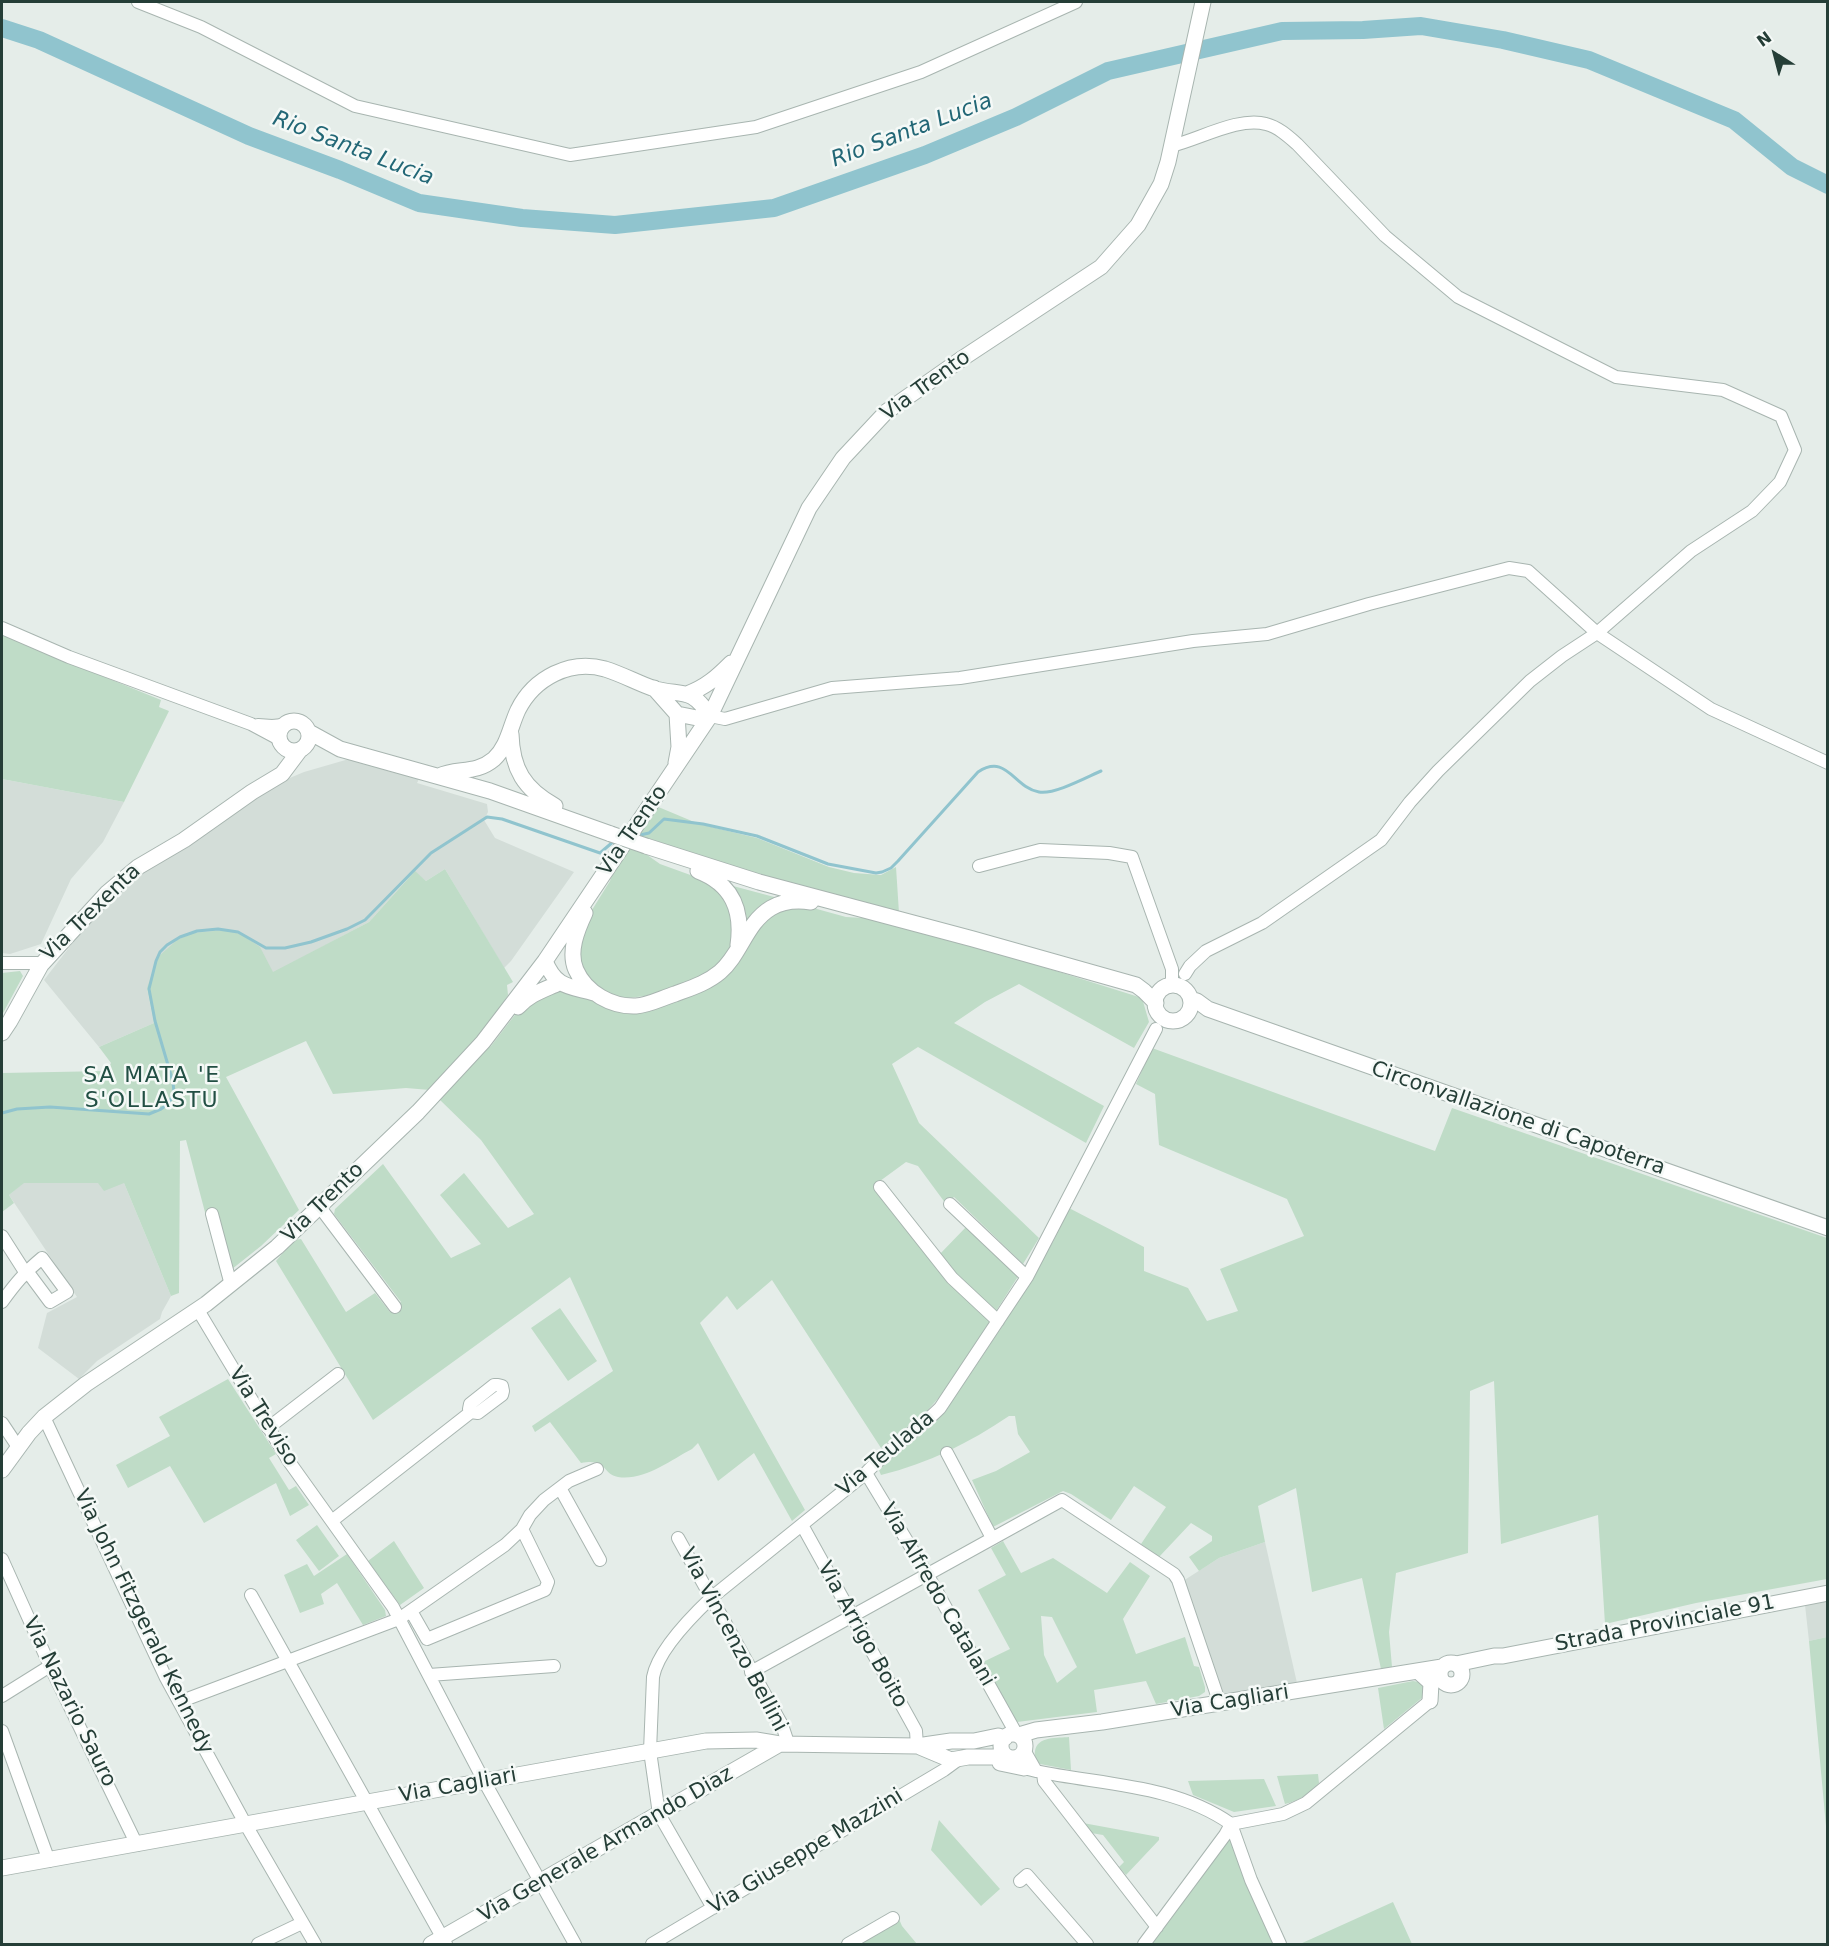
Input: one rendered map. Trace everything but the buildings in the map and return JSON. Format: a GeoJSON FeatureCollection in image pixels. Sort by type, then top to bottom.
{"type":"FeatureCollection","features":[{"type":"Feature","properties":{"kind":"street"},"geometry":{"type":"LineString","coordinates":[[138,2],[201,27],[355,106],[570,155],[756,128],[921,72],[1076,2]]}},
{"type":"Feature","properties":{"kind":"street","name":"Via Trento"},"geometry":{"type":"LineString","coordinates":[[2,1470],[44,1417],[86,1384],[198,1310],[277,1247],[420,1110],[495,1028],[545,961],[710,716],[809,508],[843,458],[886,412],[1101,267],[1132,232],[1161,184],[1203,2]]}},
{"type":"Feature","properties":{"kind":"street"},"geometry":{"type":"LineString","coordinates":[[1156,1029],[1191,966],[1206,951],[1262,923],[1381,840],[1410,802],[1438,771],[1530,681],[1597,633],[1691,551],[1752,511],[1780,482],[1795,450],[1781,416],[1723,390],[1616,377],[1458,297],[1384,236],[1297,144],[1281,131],[1267,124],[1254,122],[1172,140]]}},
{"type":"Feature","properties":{"kind":"street"},"geometry":{"type":"LineString","coordinates":[[654,688],[677,714],[697,718],[710,716],[725,719],[832,688],[960,678],[1194,641],[1268,634],[1369,604],[1509,568],[1528,571],[1597,633],[1711,709],[1827,763]]}},
{"type":"Feature","properties":{"kind":"street"},"geometry":{"type":"LineString","coordinates":[[2,628],[79,661],[251,724],[272,726],[282,736],[291,751],[319,746],[340,749],[439,776],[490,791],[664,853],[759,882],[1136,985],[1145,984],[1191,1004],[1187,1014],[1208,1009]]}},
{"type":"Feature","properties":{"kind":"street"},"geometry":{"type":"LineString","coordinates":[[687,694],[704,688],[741,653]]}},
{"type":"Feature","properties":{"kind":"street"},"geometry":{"type":"LineString","coordinates":[[439,776],[447,772],[479,768],[494,759],[503,748],[517,711],[527,696],[555,673],[571,668],[588,666],[605,669],[654,688],[687,694],[701,701],[710,716]]}},
{"type":"Feature","properties":{"kind":"street"},"geometry":{"type":"LineString","coordinates":[[674,770],[679,747],[677,714]]}},
{"type":"Feature","properties":{"kind":"street"},"geometry":{"type":"LineString","coordinates":[[265,783],[278,769],[282,736],[292,721],[306,725],[309,732],[310,739],[303,749]]}},
{"type":"Feature","properties":{"kind":"street"},"geometry":{"type":"LineString","coordinates":[[512,727],[512,750],[516,769],[541,798],[565,811],[571,819]]}},
{"type":"Feature","properties":{"kind":"street"},"geometry":{"type":"LineString","coordinates":[[309,732],[340,749]]}},
{"type":"Feature","properties":{"kind":"street","name":"Via Trexenta"},"geometry":{"type":"LineString","coordinates":[[2,963],[41,965],[107,893],[138,867],[184,840],[284,772],[303,749]]}},
{"type":"Feature","properties":{"kind":"street"},"geometry":{"type":"LineString","coordinates":[[979,866],[1040,850],[1108,853],[1132,857],[1172,969],[1173,996]]}},
{"type":"Feature","properties":{"kind":"street"},"geometry":{"type":"LineString","coordinates":[[664,853],[676,863],[711,876],[725,888],[739,914],[740,930],[737,948]]}},
{"type":"Feature","properties":{"kind":"street"},"geometry":{"type":"LineString","coordinates":[[594,886],[589,907],[578,928],[573,958],[576,970],[584,983],[607,1000],[622,1005],[646,1004],[708,981],[721,971],[759,918],[771,908],[800,900],[837,909],[854,908]]}},
{"type":"Feature","properties":{"kind":"street"},"geometry":{"type":"LineString","coordinates":[[576,970],[564,962],[545,961],[559,983],[595,993]]}},
{"type":"Feature","properties":{"kind":"street"},"geometry":{"type":"LineString","coordinates":[[2,1033],[41,965]]}},
{"type":"Feature","properties":{"kind":"street"},"geometry":{"type":"LineString","coordinates":[[495,1028],[504,1024],[525,999],[559,983]]}},
{"type":"Feature","properties":{"kind":"street","name":"Circonvallazione di Capoterra"},"geometry":{"type":"LineString","coordinates":[[1173,996],[1197,1001],[1208,1009],[1827,1228]]}},
{"type":"Feature","properties":{"kind":"street","name":"Via Teulada"},"geometry":{"type":"LineString","coordinates":[[658,1814],[650,1750],[653,1677],[655,1667],[664,1652],[711,1598],[866,1473],[940,1408],[1027,1276],[1156,1029]]}},
{"type":"Feature","properties":{"kind":"street"},"geometry":{"type":"LineString","coordinates":[[880,1187],[952,1278],[998,1321]]}},
{"type":"Feature","properties":{"kind":"street"},"geometry":{"type":"LineString","coordinates":[[950,1204],[1027,1276]]}},
{"type":"Feature","properties":{"kind":"street"},"geometry":{"type":"LineString","coordinates":[[319,1206],[395,1307]]}},
{"type":"Feature","properties":{"kind":"street"},"geometry":{"type":"LineString","coordinates":[[212,1214],[231,1285]]}},
{"type":"Feature","properties":{"kind":"street"},"geometry":{"type":"LineString","coordinates":[[2,1236],[26,1271],[2,1302]]}},
{"type":"Feature","properties":{"kind":"street","name":"Via Treviso"},"geometry":{"type":"LineString","coordinates":[[198,1310],[288,1460],[393,1607],[484,1781],[575,1944]]}},
{"type":"Feature","properties":{"kind":"street"},"geometry":{"type":"LineString","coordinates":[[268,1428],[338,1374]]}},
{"type":"Feature","properties":{"kind":"street"},"geometry":{"type":"LineString","coordinates":[[333,1520],[471,1412]]}},
{"type":"Feature","properties":{"kind":"street","name":"Via John Fitzgerald Kennedy"},"geometry":{"type":"LineString","coordinates":[[44,1417],[166,1678],[246,1825],[315,1944]]}},
{"type":"Feature","properties":{"kind":"street"},"geometry":{"type":"LineString","coordinates":[[2,1423],[18,1447]]}},
{"type":"Feature","properties":{"kind":"street"},"geometry":{"type":"LineString","coordinates":[[947,1453],[992,1538]]}},
{"type":"Feature","properties":{"kind":"street"},"geometry":{"type":"LineString","coordinates":[[179,1702],[399,1619],[505,1545],[544,1500],[569,1481],[597,1470]]}},
{"type":"Feature","properties":{"kind":"street","name":"Via Alfredo Catalani"},"geometry":{"type":"LineString","coordinates":[[866,1473],[927,1574],[1007,1718],[1015,1744]]}},
{"type":"Feature","properties":{"kind":"street"},"geometry":{"type":"LineString","coordinates":[[560,1488],[600,1560]]}},
{"type":"Feature","properties":{"kind":"street"},"geometry":{"type":"LineString","coordinates":[[751,1672],[1065,1500],[1170,1570],[1178,1580],[1220,1704]]}},
{"type":"Feature","properties":{"kind":"street","name":"Via Arrigo Boito"},"geometry":{"type":"LineString","coordinates":[[802,1525],[916,1731],[917,1746]]}},
{"type":"Feature","properties":{"kind":"street"},"geometry":{"type":"LineString","coordinates":[[411,1611],[427,1639],[545,1590],[548,1582],[522,1528]]}},
{"type":"Feature","properties":{"kind":"street","name":"Via Vincenzo Bellini"},"geometry":{"type":"LineString","coordinates":[[678,1538],[782,1725],[784,1744]]}},
{"type":"Feature","properties":{"kind":"street","name":"Via Nazario Sauro"},"geometry":{"type":"LineString","coordinates":[[2,1559],[50,1666],[137,1845]]}},
{"type":"Feature","properties":{"kind":"street","name":"Strada Provinciale 91"},"geometry":{"type":"LineString","coordinates":[[1430,1701],[1449,1675],[1482,1666],[1503,1656],[1827,1593]]}},
{"type":"Feature","properties":{"kind":"street"},"geometry":{"type":"LineString","coordinates":[[251,1595],[440,1942]]}},
{"type":"Feature","properties":{"kind":"street"},"geometry":{"type":"LineString","coordinates":[[2,1696],[50,1666]]}},
{"type":"Feature","properties":{"kind":"street"},"geometry":{"type":"LineString","coordinates":[[429,1675],[554,1666]]}},
{"type":"Feature","properties":{"kind":"street"},"geometry":{"type":"LineString","coordinates":[[1231,1824],[1283,1814],[1306,1803],[1430,1701],[1431,1683],[1418,1673]]}},
{"type":"Feature","properties":{"kind":"street","name":"Via Cagliari"},"geometry":{"type":"LineString","coordinates":[[943,1749],[951,1760],[982,1757],[1046,1731],[1418,1673],[1449,1675]]}},
{"type":"Feature","properties":{"kind":"street"},"geometry":{"type":"LineString","coordinates":[[2,1731],[49,1861]]}},
{"type":"Feature","properties":{"kind":"street","name":"Via Cagliari"},"geometry":{"type":"LineString","coordinates":[[2,1868],[706,1741],[756,1740],[784,1744],[917,1746],[943,1749],[998,1736],[1015,1744]]}},
{"type":"Feature","properties":{"kind":"street","name":"Via Generale Armando Diaz"},"geometry":{"type":"LineString","coordinates":[[440,1942],[658,1814],[784,1744]]}},
{"type":"Feature","properties":{"kind":"street"},"geometry":{"type":"LineString","coordinates":[[1015,1744],[1157,1927]]}},
{"type":"Feature","properties":{"kind":"street"},"geometry":{"type":"LineString","coordinates":[[982,1757],[1034,1771],[1150,1790],[1177,1797],[1198,1805],[1231,1824],[1251,1880],[1280,1944]]}},
{"type":"Feature","properties":{"kind":"street","name":"Via Giuseppe Mazzini"},"geometry":{"type":"LineString","coordinates":[[652,1944],[959,1759]]}},
{"type":"Feature","properties":{"kind":"street"},"geometry":{"type":"LineString","coordinates":[[658,1814],[713,1908]]}},
{"type":"Feature","properties":{"kind":"street"},"geometry":{"type":"LineString","coordinates":[[1144,1944],[1231,1824]]}},
{"type":"Feature","properties":{"kind":"street"},"geometry":{"type":"LineString","coordinates":[[1020,1881],[1027,1875],[1087,1944]]}},
{"type":"Feature","properties":{"kind":"street"},"geometry":{"type":"LineString","coordinates":[[848,1944],[893,1918]]}},
{"type":"Feature","properties":{"kind":"street"},"geometry":{"type":"LineString","coordinates":[[258,1944],[302,1923]]}},
{"type":"Feature","properties":{"kind":"shaded area"},"geometry":{"type":"Polygon","coordinates":[[[349,759],[420,777],[417,783],[487,804],[488,812],[484,820],[495,838],[574,872],[511,961],[504,968],[445,869],[426,881],[414,872],[369,922],[273,973],[147,988],[154,1023],[99,1047],[44,980],[85,927],[140,874],[252,799],[304,772],[349,759]]]}},
{"type":"Feature","properties":{"kind":"shaded area"},"geometry":{"type":"Polygon","coordinates":[[[2,779],[124,802],[103,842],[71,879],[41,944],[10,954],[2,953],[2,779]]]}},
{"type":"Feature","properties":{"kind":"shaded area"},"geometry":{"type":"Polygon","coordinates":[[[23,1183],[124,1183],[171,1296],[160,1319],[97,1361],[79,1379],[38,1348],[47,1313],[77,1297],[9,1195],[23,1183]]]}},
{"type":"Feature","properties":{"kind":"shaded area"},"geometry":{"type":"Polygon","coordinates":[[[1265,1542],[1297,1683],[1224,1695],[1183,1581],[1219,1558],[1265,1542]]]}},
{"type":"Feature","properties":{"kind":"shaded area"},"geometry":{"type":"Polygon","coordinates":[[[1827,1600],[1827,1637],[1809,1641],[1805,1605],[1827,1600]]]}},
{"type":"Feature","properties":{"kind":"green space"},"geometry":{"type":"Polygon","coordinates":[[[2,635],[161,700],[159,707],[169,711],[124,802],[2,779],[2,635]]]}},
{"type":"Feature","properties":{"kind":"green space"},"geometry":{"type":"Polygon","coordinates":[[[656,806],[699,824],[757,838],[829,867],[854,873],[881,875],[896,867],[899,913],[774,879],[651,839],[643,852],[660,864],[707,881],[719,889],[735,914],[731,947],[725,959],[710,974],[698,980],[645,996],[628,998],[613,996],[600,990],[580,968],[579,944],[587,918],[610,881],[615,867],[656,806]]]}},
{"type":"Feature","properties":{"kind":"green space"},"geometry":{"type":"Polygon","coordinates":[[[445,869],[513,982],[507,985],[508,995],[484,1032],[430,1090],[406,1088],[333,1094],[306,1041],[226,1077],[299,1210],[261,1246],[222,1277],[186,1140],[180,1141],[179,1293],[171,1296],[124,1183],[104,1191],[98,1183],[24,1183],[9,1195],[14,1203],[2,1212],[2,1073],[107,1071],[111,1063],[99,1047],[154,1023],[147,988],[158,957],[177,940],[193,933],[225,930],[241,934],[260,947],[273,972],[369,922],[415,871],[426,881],[445,869]]]}},
{"type":"Feature","properties":{"kind":"green space"},"geometry":{"type":"Polygon","coordinates":[[[733,886],[778,898],[747,920],[742,903],[732,888],[733,886]]]}},
{"type":"Feature","properties":{"kind":"green space"},"geometry":{"type":"Polygon","coordinates":[[[806,906],[846,917],[864,918],[999,953],[1142,998],[1149,1022],[1134,1048],[1019,984],[985,1002],[954,1023],[1104,1106],[1086,1143],[918,1047],[892,1064],[919,1123],[1039,1238],[1023,1264],[954,1197],[946,1204],[918,1166],[906,1162],[880,1181],[991,1320],[952,1383],[926,1412],[881,1448],[772,1280],[737,1310],[727,1296],[700,1323],[805,1510],[792,1521],[754,1453],[718,1481],[698,1443],[692,1449],[647,1473],[618,1477],[609,1473],[601,1464],[581,1463],[550,1422],[535,1432],[532,1426],[613,1371],[570,1277],[373,1420],[276,1261],[294,1240],[301,1239],[346,1312],[375,1293],[390,1312],[401,1302],[334,1214],[335,1209],[383,1164],[451,1258],[481,1244],[440,1195],[464,1173],[508,1228],[534,1214],[481,1140],[439,1099],[491,1046],[521,1007],[555,990],[580,994],[611,1008],[711,987],[726,977],[736,964],[747,941],[774,911],[806,906]]]}},
{"type":"Feature","properties":{"kind":"green space"},"geometry":{"type":"Polygon","coordinates":[[[20,971],[23,976],[2,1015],[2,973],[20,971]]]}},
{"type":"Feature","properties":{"kind":"green space"},"geometry":{"type":"Polygon","coordinates":[[[1152,1048],[1435,1151],[1452,1108],[1827,1238],[1827,1579],[1696,1603],[1605,1624],[1598,1515],[1501,1544],[1494,1381],[1470,1391],[1468,1553],[1396,1573],[1389,1632],[1392,1667],[1381,1669],[1362,1578],[1312,1592],[1296,1488],[1258,1506],[1265,1542],[1219,1558],[1199,1571],[1189,1557],[1212,1541],[1212,1536],[1191,1523],[1159,1557],[1141,1544],[1166,1507],[1134,1486],[1111,1520],[1063,1491],[993,1527],[972,1480],[996,1471],[1030,1452],[1018,1434],[1015,1416],[1009,1416],[979,1435],[932,1458],[881,1475],[878,1468],[930,1427],[951,1403],[1003,1325],[1053,1242],[1069,1208],[1144,1247],[1144,1271],[1188,1288],[1207,1321],[1238,1311],[1220,1269],[1304,1236],[1287,1199],[1159,1145],[1155,1094],[1136,1084],[1152,1048]]]}},
{"type":"Feature","properties":{"kind":"green space"},"geometry":{"type":"Polygon","coordinates":[[[967,1226],[1019,1275],[996,1311],[938,1256],[967,1226]]]}},
{"type":"Feature","properties":{"kind":"green space"},"geometry":{"type":"Polygon","coordinates":[[[560,1308],[597,1361],[568,1381],[531,1328],[560,1308]]]}},
{"type":"Feature","properties":{"kind":"green space"},"geometry":{"type":"Polygon","coordinates":[[[228,1379],[276,1454],[269,1458],[289,1490],[296,1486],[309,1505],[290,1516],[276,1483],[204,1523],[170,1466],[128,1488],[116,1465],[170,1436],[159,1417],[228,1379]]]}},
{"type":"Feature","properties":{"kind":"green space"},"geometry":{"type":"Polygon","coordinates":[[[317,1525],[339,1556],[319,1571],[296,1540],[317,1525]]]}},
{"type":"Feature","properties":{"kind":"green space"},"geometry":{"type":"Polygon","coordinates":[[[394,1541],[424,1588],[400,1605],[368,1561],[394,1541]]]}},
{"type":"Feature","properties":{"kind":"green space"},"geometry":{"type":"Polygon","coordinates":[[[1003,1541],[1021,1573],[1053,1558],[1107,1593],[1130,1562],[1150,1576],[1123,1619],[1136,1654],[1185,1637],[1194,1666],[1199,1667],[1205,1692],[1199,1696],[1156,1704],[1146,1681],[1094,1690],[1097,1712],[1017,1722],[983,1662],[1010,1649],[978,1590],[1006,1575],[991,1548],[1003,1541]],[[1041,1616],[1044,1655],[1057,1683],[1077,1667],[1052,1617],[1041,1616]]]}},
{"type":"Feature","properties":{"kind":"green space"},"geometry":{"type":"Polygon","coordinates":[[[347,1554],[385,1610],[386,1616],[363,1625],[337,1583],[321,1594],[324,1604],[300,1613],[284,1575],[307,1564],[314,1576],[347,1554]]]}},
{"type":"Feature","properties":{"kind":"green space"},"geometry":{"type":"Polygon","coordinates":[[[1828,1637],[1827,1837],[1809,1641],[1828,1637]]]}},
{"type":"Feature","properties":{"kind":"green space"},"geometry":{"type":"Polygon","coordinates":[[[1413,1681],[1419,1682],[1424,1687],[1423,1697],[1384,1729],[1378,1688],[1413,1681]]]}},
{"type":"Feature","properties":{"kind":"green space"},"geometry":{"type":"Polygon","coordinates":[[[1069,1737],[1071,1770],[1040,1764],[1035,1753],[1040,1743],[1044,1740],[1069,1737]]]}},
{"type":"Feature","properties":{"kind":"green space"},"geometry":{"type":"Polygon","coordinates":[[[1318,1774],[1319,1783],[1312,1790],[1299,1799],[1285,1804],[1277,1776],[1318,1774]]]}},
{"type":"Feature","properties":{"kind":"green space"},"geometry":{"type":"Polygon","coordinates":[[[1264,1779],[1276,1806],[1234,1812],[1193,1795],[1188,1781],[1264,1779]]]}},
{"type":"Feature","properties":{"kind":"green space"},"geometry":{"type":"Polygon","coordinates":[[[939,1820],[1000,1889],[981,1906],[931,1850],[939,1820]]]}},
{"type":"Feature","properties":{"kind":"green space"},"geometry":{"type":"Polygon","coordinates":[[[1083,1823],[1159,1837],[1159,1840],[1126,1875],[1119,1867],[1124,1862],[1103,1835],[1091,1833],[1083,1823]]]}},
{"type":"Feature","properties":{"kind":"green space"},"geometry":{"type":"Polygon","coordinates":[[[1229,1837],[1274,1944],[1151,1944],[1229,1837]]]}},
{"type":"Feature","properties":{"kind":"green space"},"geometry":{"type":"Polygon","coordinates":[[[1393,1902],[1412,1944],[1300,1944],[1393,1902]]]}},
{"type":"Feature","properties":{"kind":"green space"},"geometry":{"type":"Polygon","coordinates":[[[899,1919],[917,1944],[859,1944],[899,1919]]]}},
{"type":"Feature","properties":{"kind":"waterway","name":"Rio Santa Lucia"},"geometry":{"type":"LineString","coordinates":[[2,28],[39,40],[249,136],[419,203],[522,218],[615,225],[774,208],[925,155],[1016,117],[1108,71],[1282,31],[1363,30],[1421,26],[1503,40],[1589,60],[1734,120],[1792,167],[1828,185]]}},
{"type":"Feature","properties":{"kind":"waterway"},"geometry":{"type":"LineString","coordinates":[[640,835],[649,833],[664,819],[703,824],[757,836],[828,864],[876,873],[891,868],[978,772],[988,767],[996,766],[1003,769],[1030,789],[1039,792],[1062,788],[1101,771]]}},
{"type":"Feature","properties":{"kind":"waterway"},"geometry":{"type":"LineString","coordinates":[[2,1113],[17,1109],[50,1107],[149,1114],[169,1103],[174,1093],[173,1082],[155,1021],[149,989],[160,952],[180,937],[197,931],[218,929],[238,932],[266,948],[285,948],[311,942],[347,929],[365,920],[431,853],[487,817],[502,819],[600,853],[614,841]]}},
{"type":"Feature","properties":{"kind":"district","name":"SA MATA 'E S'OLLASTU"},"geometry":{"type":"Point","coordinates":[152,1088]}}]}
